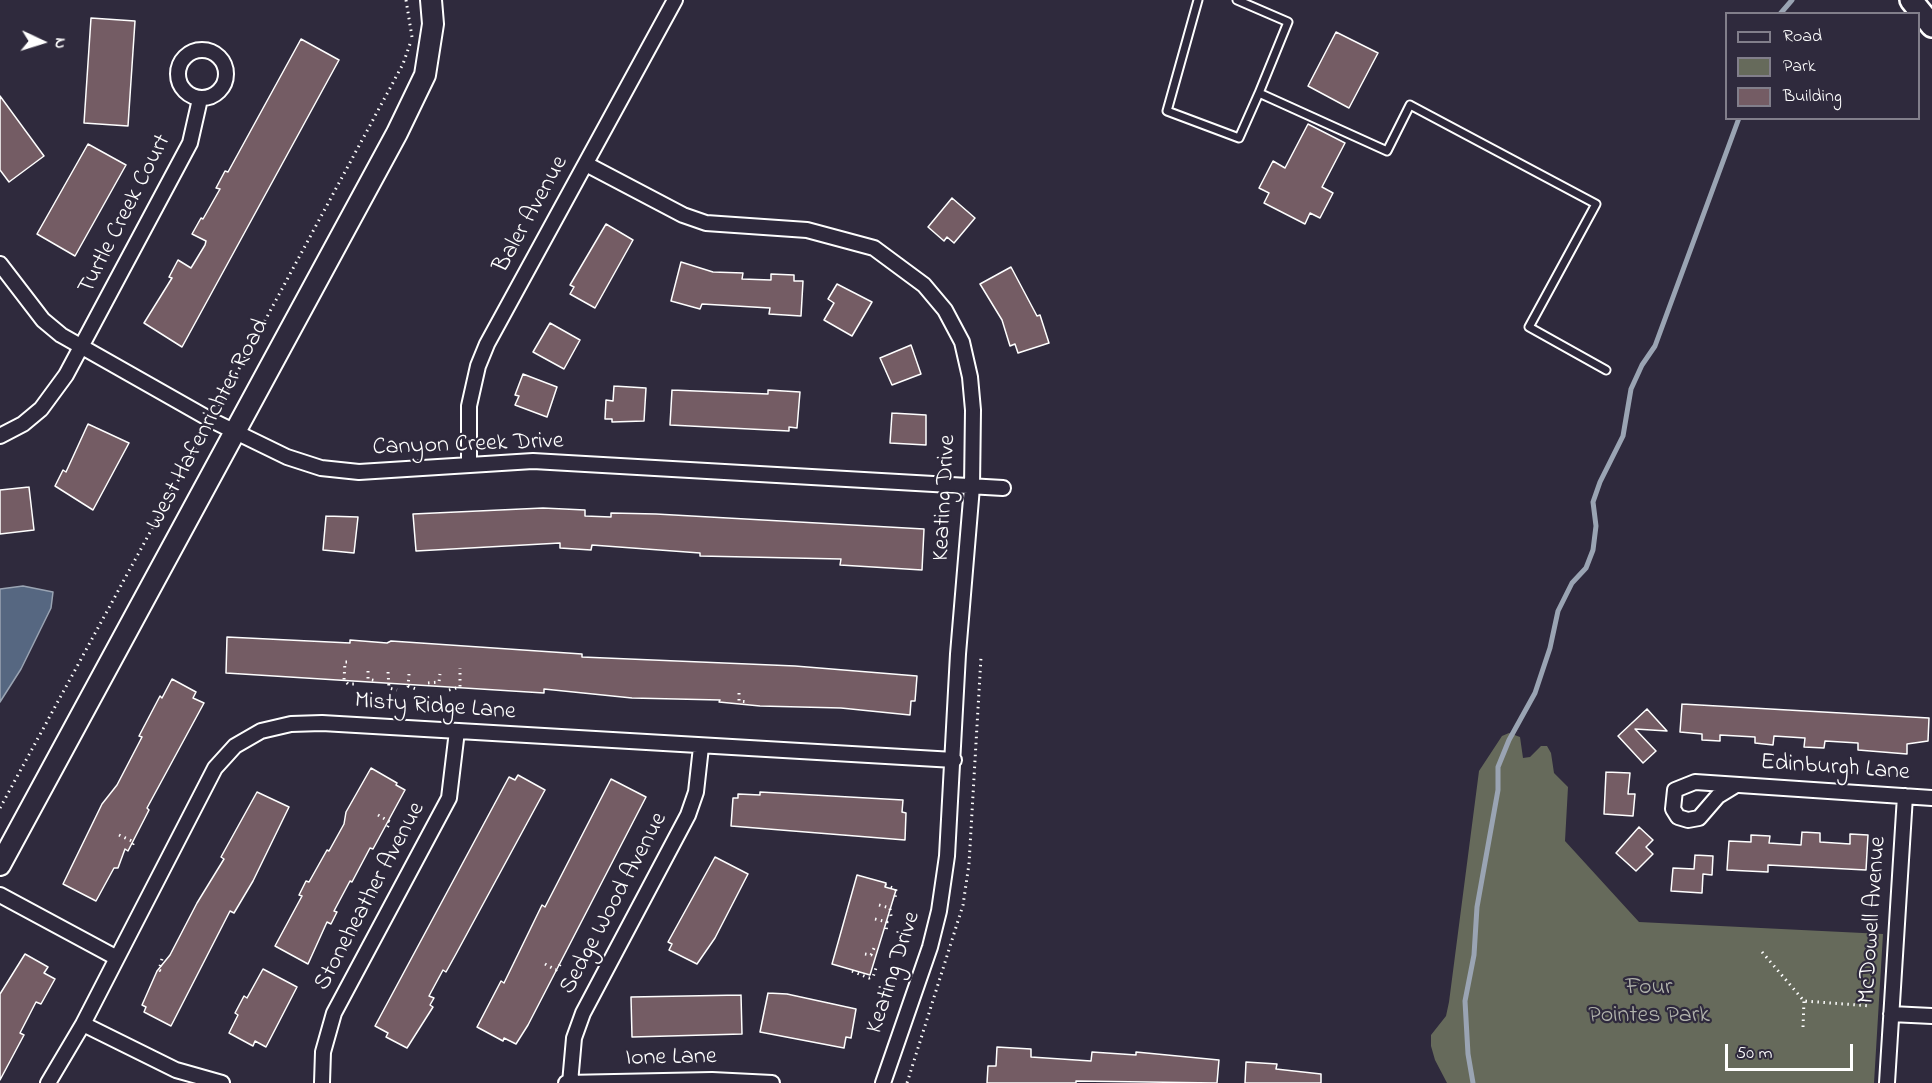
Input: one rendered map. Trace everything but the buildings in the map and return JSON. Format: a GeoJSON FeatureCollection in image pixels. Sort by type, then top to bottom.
{"type":"FeatureCollection","features":[{"type":"Feature","properties":{"kind":"main road"},"geometry":{"type":"LineString","coordinates":[[1911,0],[1932,26]]}},
{"type":"Feature","properties":{"kind":"street","name":"West Hafenrichter Road"},"geometry":{"type":"LineString","coordinates":[[0,865],[397,134],[425,75],[433,24],[431,0]]}},
{"type":"Feature","properties":{"kind":"street","name":"Baler Avenue"},"geometry":{"type":"LineString","coordinates":[[470,464],[469,406],[478,366],[487,344],[675,0]]}},
{"type":"Feature","properties":{"kind":"street","name":"Turtle Creek Court"},"geometry":{"type":"LineString","coordinates":[[0,436],[23,424],[41,409],[81,348],[190,142],[200,99]]}},
{"type":"Feature","properties":{"kind":"street","name":"Keating Drive"},"geometry":{"type":"LineString","coordinates":[[586,164],[683,215],[706,223],[807,230],[844,238],[874,248],[924,285],[945,310],[962,342],[970,377],[973,410],[972,487],[958,654],[947,856],[939,911],[930,947],[883,1083]]}},
{"type":"Feature","properties":{"kind":"street","name":"Canyon Creek Drive"},"geometry":{"type":"LineString","coordinates":[[0,264],[43,320],[81,348],[235,431],[287,457],[321,468],[359,472],[533,461],[1003,488]]}},
{"type":"Feature","properties":{"kind":"street","name":"Misty Ridge Lane"},"geometry":{"type":"LineString","coordinates":[[55,1079],[215,768],[235,746],[261,731],[291,724],[322,723],[701,747],[954,760]]}},
{"type":"Feature","properties":{"kind":"street","name":"Stoneheather Avenue"},"geometry":{"type":"LineString","coordinates":[[322,1083],[323,1052],[334,1013],[449,798],[457,731]]}},
{"type":"Feature","properties":{"kind":"street","name":"Sedge Wood Avenue"},"geometry":{"type":"LineString","coordinates":[[570,1083],[574,1038],[583,1013],[688,815],[696,792],[701,747]]}},
{"type":"Feature","properties":{"kind":"street","name":"Edinburgh Lane"},"geometry":{"type":"LineString","coordinates":[[1736,785],[1932,798]]}},
{"type":"Feature","properties":{"kind":"street","name":"McDowell Avenue"},"geometry":{"type":"LineString","coordinates":[[1887,1083],[1905,796]]}},
{"type":"Feature","properties":{"kind":"street"},"geometry":{"type":"LineString","coordinates":[[0,895],[117,958]]}},
{"type":"Feature","properties":{"kind":"street"},"geometry":{"type":"LineString","coordinates":[[1891,1014],[1932,1016]]}},
{"type":"Feature","properties":{"kind":"street"},"geometry":{"type":"LineString","coordinates":[[83,1024],[166,1066],[222,1083]]}},
{"type":"Feature","properties":{"kind":"street","name":"Ione Lane"},"geometry":{"type":"LineString","coordinates":[[566,1083],[712,1080],[772,1083]]}},
{"type":"Feature","properties":{"kind":"lane"},"geometry":{"type":"LineString","coordinates":[[1198,0],[1167,111],[1239,138],[1288,22],[1237,0]]}},
{"type":"Feature","properties":{"kind":"lane"},"geometry":{"type":"LineString","coordinates":[[1259,93],[1387,151],[1410,105],[1596,204],[1529,327],[1606,370]]}},
{"type":"Feature","properties":{"kind":"path"},"geometry":{"type":"LineString","coordinates":[[220,404],[403,64],[412,39],[406,0]]}},
{"type":"Feature","properties":{"kind":"path"},"geometry":{"type":"LineString","coordinates":[[0,808],[203,435]]}},
{"type":"Feature","properties":{"kind":"path"},"geometry":{"type":"LineString","coordinates":[[347,662],[345,662],[344,680],[348,684],[356,684]]}},
{"type":"Feature","properties":{"kind":"path"},"geometry":{"type":"LineString","coordinates":[[449,690],[460,687],[460,668]]}},
{"type":"Feature","properties":{"kind":"path"},"geometry":{"type":"LineString","coordinates":[[368,671],[368,680],[377,681]]}},
{"type":"Feature","properties":{"kind":"path"},"geometry":{"type":"LineString","coordinates":[[388,672],[389,688],[397,690]]}},
{"type":"Feature","properties":{"kind":"path"},"geometry":{"type":"LineString","coordinates":[[409,674],[408,686],[416,689]]}},
{"type":"Feature","properties":{"kind":"path"},"geometry":{"type":"LineString","coordinates":[[428,683],[439,682],[440,674]]}},
{"type":"Feature","properties":{"kind":"path"},"geometry":{"type":"LineString","coordinates":[[739,693],[739,701],[749,702]]}},
{"type":"Feature","properties":{"kind":"path"},"geometry":{"type":"LineString","coordinates":[[378,815],[390,822],[387,828]]}},
{"type":"Feature","properties":{"kind":"path"},"geometry":{"type":"LineString","coordinates":[[119,835],[134,843],[131,848]]}},
{"type":"Feature","properties":{"kind":"path"},"geometry":{"type":"LineString","coordinates":[[885,885],[897,891],[895,899]]}},
{"type":"Feature","properties":{"kind":"path"},"geometry":{"type":"LineString","coordinates":[[879,905],[890,908],[891,916]]}},
{"type":"Feature","properties":{"kind":"path"},"geometry":{"type":"LineString","coordinates":[[875,919],[887,922],[886,933]]}},
{"type":"Feature","properties":{"kind":"path"},"geometry":{"type":"LineString","coordinates":[[865,954],[871,955],[875,946]]}},
{"type":"Feature","properties":{"kind":"path"},"geometry":{"type":"LineString","coordinates":[[1762,952],[1804,1001],[1803,1027]]}},
{"type":"Feature","properties":{"kind":"path"},"geometry":{"type":"LineString","coordinates":[[162,959],[159,970],[164,973]]}},
{"type":"Feature","properties":{"kind":"path"},"geometry":{"type":"LineString","coordinates":[[545,964],[556,969],[562,962]]}},
{"type":"Feature","properties":{"kind":"path"},"geometry":{"type":"LineString","coordinates":[[852,971],[869,978],[873,977],[876,968]]}},
{"type":"Feature","properties":{"kind":"path"},"geometry":{"type":"LineString","coordinates":[[1804,1001],[1872,1006]]}},
{"type":"Feature","properties":{"kind":"green space","name":"Four Pointes Park"},"geometry":{"type":"Polygon","coordinates":[[[1509,733],[1520,737],[1523,758],[1530,757],[1541,746],[1547,746],[1551,753],[1554,773],[1568,787],[1565,841],[1639,922],[1883,934],[1874,1083],[1447,1083],[1435,1060],[1431,1035],[1446,1016],[1449,1002],[1479,771],[1502,736],[1509,733]]]}},
{"type":"Feature","properties":{"kind":"water"},"geometry":{"type":"Polygon","coordinates":[[[23,586],[53,592],[51,608],[21,669],[0,702],[0,589],[23,586]]]}},
{"type":"Feature","properties":{"kind":"waterway"},"geometry":{"type":"LineString","coordinates":[[1782,12],[1792,0]]}},
{"type":"Feature","properties":{"kind":"waterway"},"geometry":{"type":"LineString","coordinates":[[1473,1083],[1468,1054],[1465,1001],[1474,955],[1477,907],[1498,790],[1498,767],[1509,740],[1535,693],[1550,648],[1558,611],[1572,583],[1586,568],[1593,550],[1596,526],[1593,502],[1600,482],[1623,436],[1631,389],[1642,365],[1655,346],[1738,120]]}}]}
